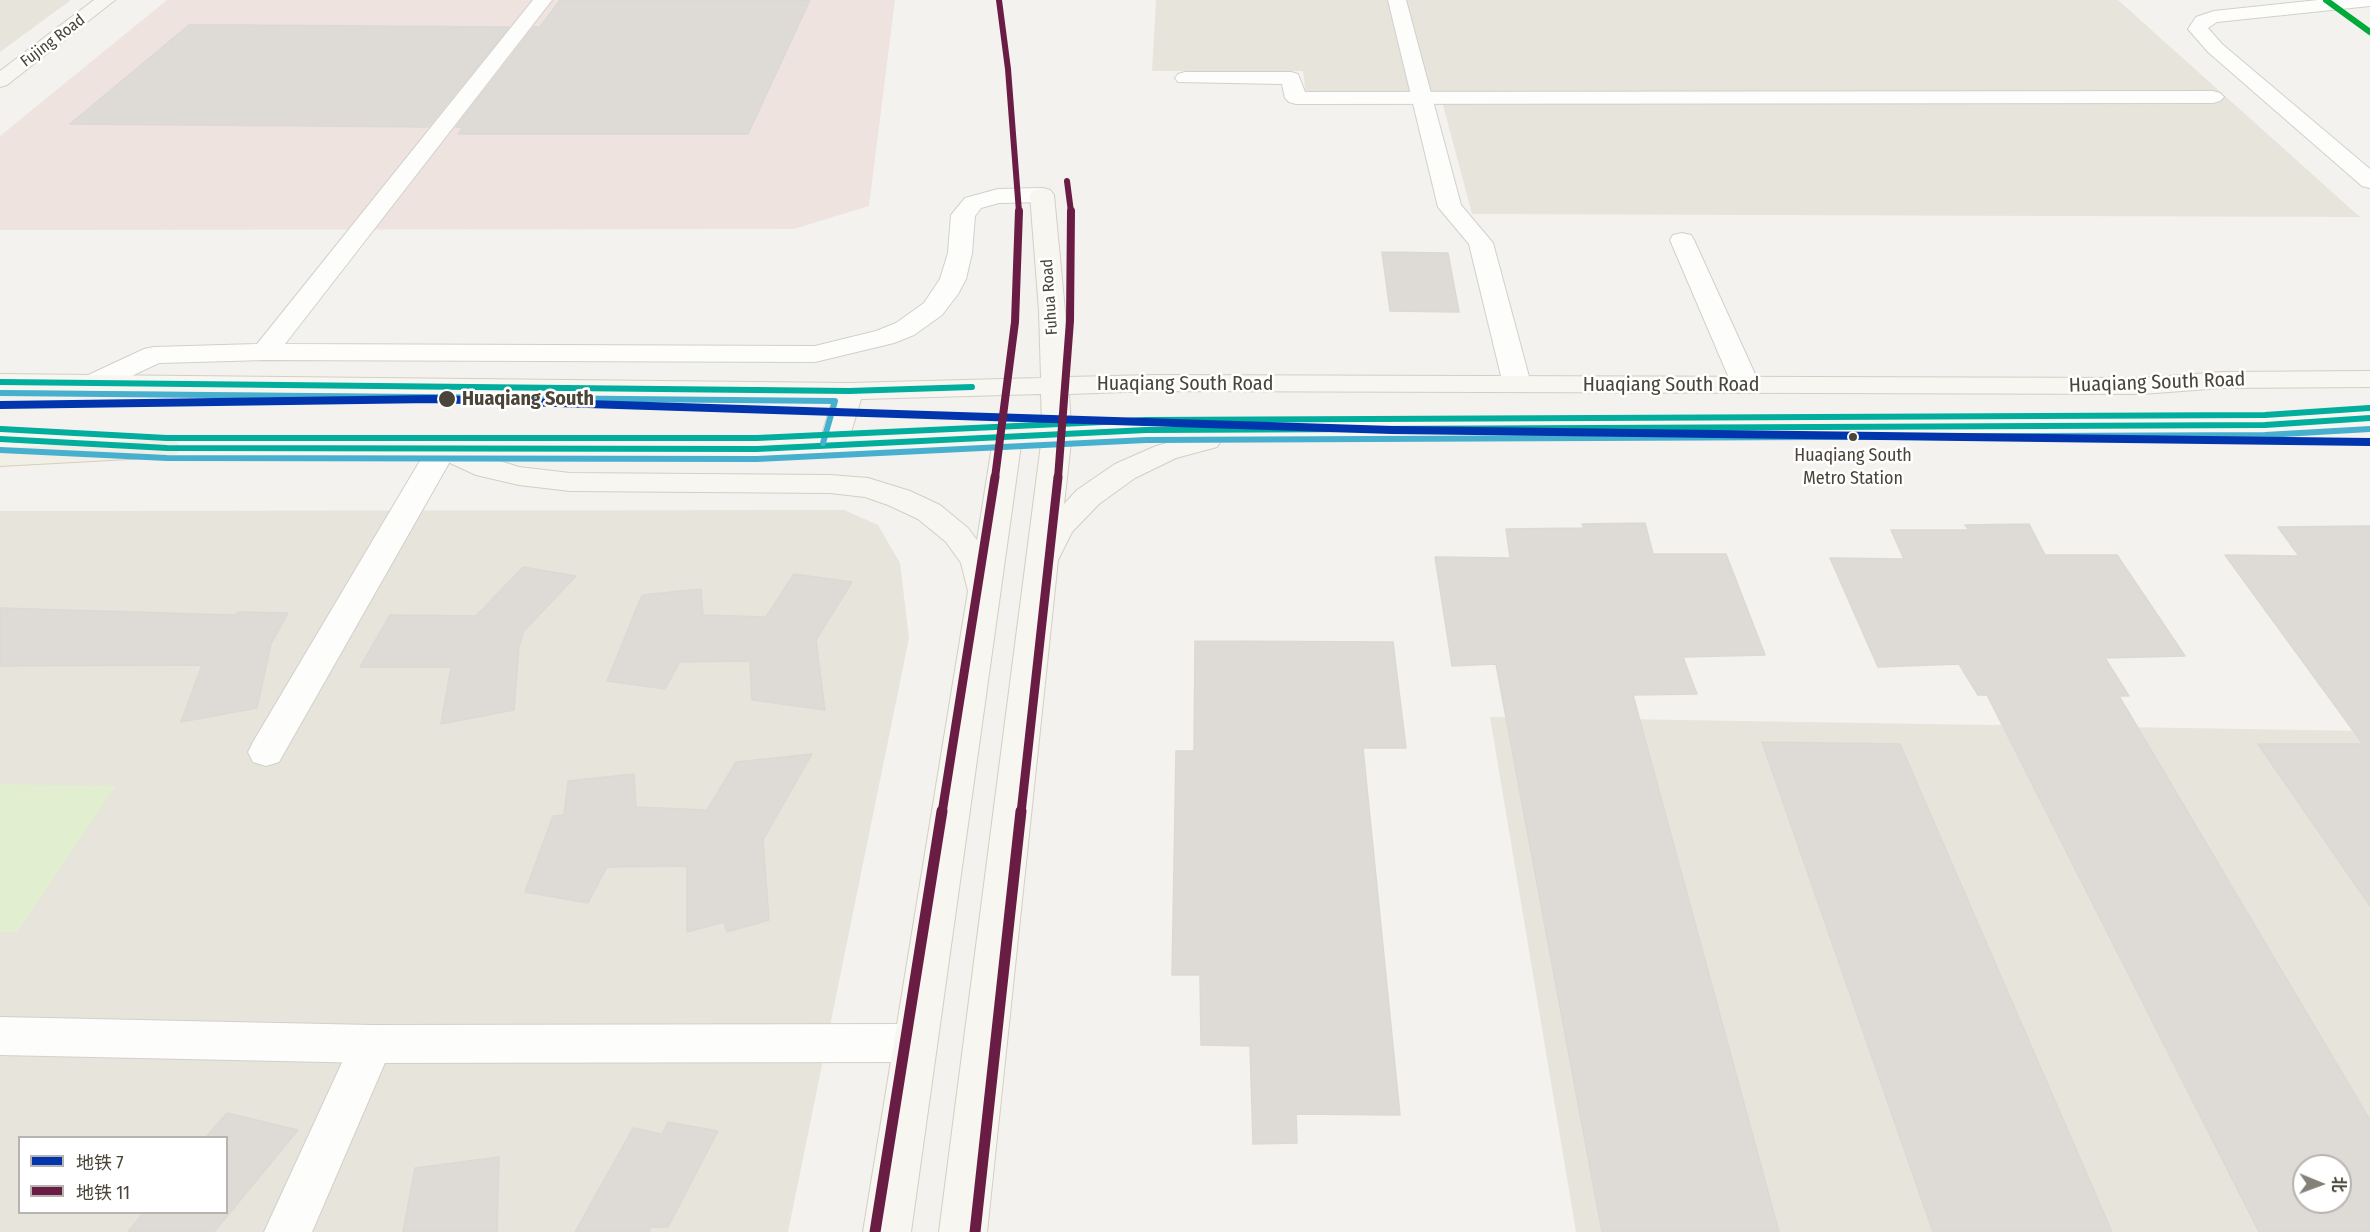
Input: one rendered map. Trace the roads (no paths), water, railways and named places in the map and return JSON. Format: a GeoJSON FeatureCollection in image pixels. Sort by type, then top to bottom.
{"type":"FeatureCollection","features":[{"type":"Feature","properties":{"kind":"main road","name":"Fujing Road"},"geometry":{"type":"LineString","coordinates":[[0,81],[106,0]]}},
{"type":"Feature","properties":{"kind":"main road","name":"Fuhua Road"},"geometry":{"type":"LineString","coordinates":[[963,1232],[1057,435],[1052,311],[1042,195]]}},
{"type":"Feature","properties":{"kind":"main road","name":"Huaqiang South Road"},"geometry":{"type":"LineString","coordinates":[[0,382],[849,391],[1153,383],[2143,386],[2222,380],[2370,379]]}},
{"type":"Feature","properties":{"kind":"main road"},"geometry":{"type":"LineString","coordinates":[[833,446],[849,391]]}},
{"type":"Feature","properties":{"kind":"main road","name":"Huaqiang South Road"},"geometry":{"type":"LineString","coordinates":[[0,439],[167,448],[757,449],[1146,430],[2253,426],[2370,418]]}},
{"type":"Feature","properties":{"kind":"main road"},"geometry":{"type":"LineString","coordinates":[[1042,563],[1059,528],[1088,497],[1125,471],[1166,452],[1216,439],[1275,430]]}},
{"type":"Feature","properties":{"kind":"main road"},"geometry":{"type":"LineString","coordinates":[[887,1232],[1008,437]]}},
{"type":"Feature","properties":{"kind":"main road"},"geometry":{"type":"LineString","coordinates":[[0,458],[167,448]]}},
{"type":"Feature","properties":{"kind":"main road"},"geometry":{"type":"LineString","coordinates":[[442,449],[486,468],[519,476],[570,482],[830,484],[868,488],[899,498],[929,512],[957,535],[975,561],[984,591]]}},
{"type":"Feature","properties":{"kind":"street"},"geometry":{"type":"LineString","coordinates":[[265,352],[543,0]]}},
{"type":"Feature","properties":{"kind":"street"},"geometry":{"type":"LineString","coordinates":[[1397,0],[1450,207],[1481,243],[1517,384]]}},
{"type":"Feature","properties":{"kind":"street"},"geometry":{"type":"LineString","coordinates":[[2370,0],[2214,17],[2203,21],[2198,29],[2215,48],[2370,181]]}},
{"type":"Feature","properties":{"kind":"street"},"geometry":{"type":"LineString","coordinates":[[1185,78],[1291,78],[1296,98],[2213,97]]}},
{"type":"Feature","properties":{"kind":"street"},"geometry":{"type":"LineString","coordinates":[[94,383],[154,355],[265,352],[815,354],[885,337],[904,329],[933,309],[945,294],[952,279],[960,254],[963,215],[973,203],[998,196],[1042,195]]}},
{"type":"Feature","properties":{"kind":"street"},"geometry":{"type":"LineString","coordinates":[[1682,240],[1746,386]]}},
{"type":"Feature","properties":{"kind":"street"},"geometry":{"type":"LineString","coordinates":[[266,752],[442,449]]}},
{"type":"Feature","properties":{"kind":"street"},"geometry":{"type":"LineString","coordinates":[[0,1036],[372,1044],[916,1043]]}},
{"type":"Feature","properties":{"kind":"street"},"geometry":{"type":"LineString","coordinates":[[288,1232],[372,1044]]}},
{"type":"Feature","properties":{"kind":"metro line","name":"11"},"geometry":{"type":"LineString","coordinates":[[875,1232],[998,460],[1015,322],[1020,220],[1008,69],[999,0]]}},
{"type":"Feature","properties":{"kind":"metro line","name":"11"},"geometry":{"type":"LineString","coordinates":[[975,1232],[1060,460],[1070,321],[1072,217],[1067,181]]}},
{"type":"Feature","properties":{"kind":"metro line","name":"7"},"geometry":{"type":"LineString","coordinates":[[0,405],[433,399],[1392,430],[2370,442]]}},
{"type":"Feature","properties":{"kind":"place","name":"Huaqiang South"},"geometry":{"type":"Point","coordinates":[447,399]}},
{"type":"Feature","properties":{"kind":"place","name":"Huaqiang South Metro Station"},"geometry":{"type":"Point","coordinates":[1853,437]}}]}
